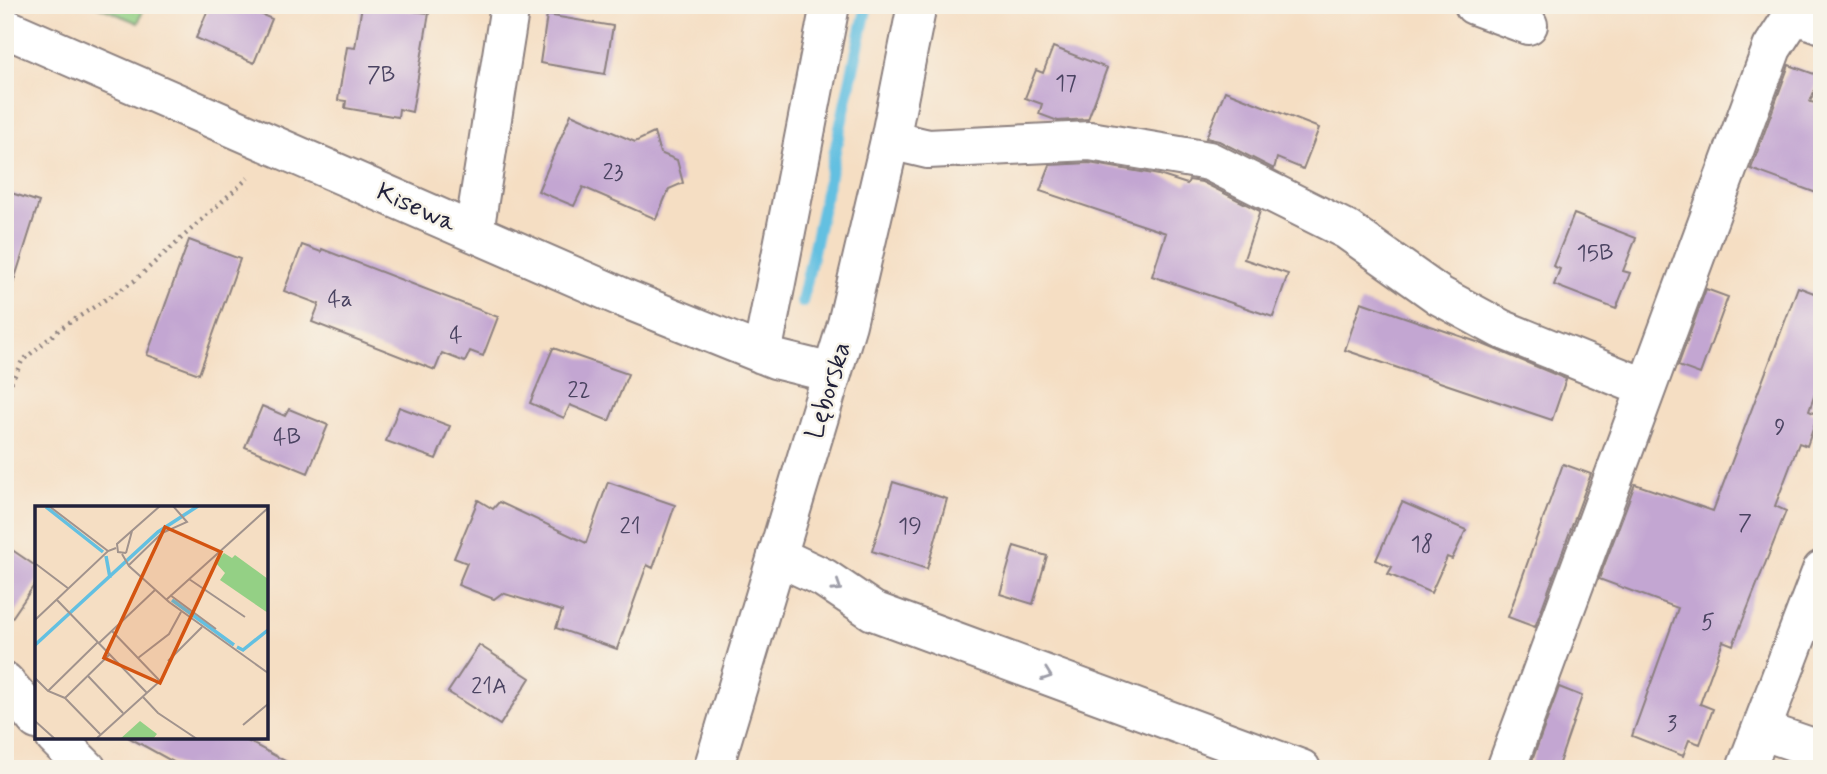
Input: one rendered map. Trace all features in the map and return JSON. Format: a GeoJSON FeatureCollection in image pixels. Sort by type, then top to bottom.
{"type":"FeatureCollection","features":[{"type":"Feature","properties":{"kind":"street"},"geometry":{"type":"LineString","coordinates":[[474,232],[510,5]]}},
{"type":"Feature","properties":{"kind":"street"},"geometry":{"type":"LineString","coordinates":[[762,354],[830,5]]}},
{"type":"Feature","properties":{"kind":"street","name":"Lęborska"},"geometry":{"type":"LineString","coordinates":[[713,769],[832,373],[890,140],[917,5]]}},
{"type":"Feature","properties":{"kind":"street"},"geometry":{"type":"LineString","coordinates":[[1474,5],[1528,25]]}},
{"type":"Feature","properties":{"kind":"street"},"geometry":{"type":"LineString","coordinates":[[1506,769],[1772,48],[1794,14],[1822,24]]}},
{"type":"Feature","properties":{"kind":"street","name":"Kisewa"},"geometry":{"type":"LineString","coordinates":[[5,28],[266,139],[626,299],[762,354],[832,373]]}},
{"type":"Feature","properties":{"kind":"street"},"geometry":{"type":"LineString","coordinates":[[890,140],[928,149],[1090,141],[1209,161],[1347,230],[1440,296],[1501,329],[1646,388]]}},
{"type":"Feature","properties":{"kind":"street"},"geometry":{"type":"LineString","coordinates":[[777,556],[824,578],[873,611],[1301,769]]}},
{"type":"Feature","properties":{"kind":"street"},"geometry":{"type":"LineString","coordinates":[[1746,769],[1822,570]]}},
{"type":"Feature","properties":{"kind":"street"},"geometry":{"type":"LineString","coordinates":[[5,682],[35,718]]}},
{"type":"Feature","properties":{"kind":"street"},"geometry":{"type":"LineString","coordinates":[[1761,730],[1822,751]]}},
{"type":"Feature","properties":{"kind":"street"},"geometry":{"type":"LineString","coordinates":[[57,739],[87,769]]}},
{"type":"Feature","properties":{"kind":"path"},"geometry":{"type":"LineString","coordinates":[[5,395],[22,361],[60,329],[134,281],[252,174],[266,139]]}},
{"type":"Feature","properties":{"kind":"green space"},"geometry":{"type":"Polygon","coordinates":[[[95,5],[145,5],[138,23],[95,5]]]}},
{"type":"Feature","properties":{"kind":"building"},"geometry":{"type":"Polygon","coordinates":[[[210,5],[239,5],[272,19],[254,63],[196,38],[210,5]]]}},
{"type":"Feature","properties":{"kind":"building"},"geometry":{"type":"Polygon","coordinates":[[[362,5],[429,13],[412,112],[399,109],[398,117],[345,108],[346,101],[338,100],[347,47],[355,48],[362,5]]]}},
{"type":"Feature","properties":{"kind":"building"},"geometry":{"type":"Polygon","coordinates":[[[547,15],[613,26],[605,74],[540,63],[547,15]]]}},
{"type":"Feature","properties":{"kind":"building"},"geometry":{"type":"Polygon","coordinates":[[[1053,47],[1107,68],[1088,119],[1058,121],[1039,114],[1042,104],[1025,98],[1036,70],[1043,73],[1053,47]]]}},
{"type":"Feature","properties":{"kind":"building"},"geometry":{"type":"Polygon","coordinates":[[[1789,65],[1820,76],[1810,102],[1822,104],[1822,195],[1751,169],[1789,65]]]}},
{"type":"Feature","properties":{"kind":"building"},"geometry":{"type":"Polygon","coordinates":[[[1225,91],[1319,128],[1303,169],[1277,158],[1274,169],[1219,141],[1206,138],[1225,91]]]}},
{"type":"Feature","properties":{"kind":"building"},"geometry":{"type":"Polygon","coordinates":[[[571,114],[635,142],[654,133],[660,153],[677,160],[683,183],[669,189],[656,219],[583,187],[574,206],[538,191],[571,114]]]}},
{"type":"Feature","properties":{"kind":"building"},"geometry":{"type":"Polygon","coordinates":[[[1089,163],[1159,175],[1187,184],[1189,180],[1202,182],[1260,211],[1244,259],[1288,274],[1273,317],[1152,276],[1166,233],[1040,191],[1050,165],[1089,163]]]}},
{"type":"Feature","properties":{"kind":"building"},"geometry":{"type":"Polygon","coordinates":[[[5,191],[39,202],[12,287],[5,286],[5,191]]]}},
{"type":"Feature","properties":{"kind":"building"},"geometry":{"type":"Polygon","coordinates":[[[1574,214],[1636,238],[1623,271],[1630,273],[1616,309],[1554,285],[1560,269],[1553,266],[1574,214]]]}},
{"type":"Feature","properties":{"kind":"building"},"geometry":{"type":"Polygon","coordinates":[[[189,240],[240,259],[199,374],[147,355],[189,240]]]}},
{"type":"Feature","properties":{"kind":"building"},"geometry":{"type":"Polygon","coordinates":[[[302,245],[321,252],[322,249],[498,317],[483,356],[470,351],[465,362],[442,353],[435,370],[312,322],[319,304],[284,291],[302,245]]]}},
{"type":"Feature","properties":{"kind":"building"},"geometry":{"type":"Polygon","coordinates":[[[1798,287],[1822,296],[1822,374],[1809,411],[1818,415],[1807,446],[1799,443],[1775,506],[1786,511],[1733,645],[1723,641],[1700,704],[1713,709],[1700,744],[1689,740],[1683,756],[1632,736],[1678,608],[1599,579],[1635,484],[1713,511],[1798,287]]]}},
{"type":"Feature","properties":{"kind":"building"},"geometry":{"type":"Polygon","coordinates":[[[1706,289],[1728,297],[1700,374],[1678,366],[1706,289]]]}},
{"type":"Feature","properties":{"kind":"building"},"geometry":{"type":"Polygon","coordinates":[[[1361,302],[1480,343],[1566,379],[1552,420],[1345,350],[1361,302]]]}},
{"type":"Feature","properties":{"kind":"building"},"geometry":{"type":"Polygon","coordinates":[[[553,348],[628,374],[609,421],[570,405],[564,418],[530,403],[553,348]]]}},
{"type":"Feature","properties":{"kind":"building"},"geometry":{"type":"Polygon","coordinates":[[[262,406],[285,416],[289,409],[328,425],[308,473],[245,447],[262,406]]]}},
{"type":"Feature","properties":{"kind":"building"},"geometry":{"type":"Polygon","coordinates":[[[399,407],[450,426],[436,459],[386,441],[399,407]]]}},
{"type":"Feature","properties":{"kind":"building"},"geometry":{"type":"Polygon","coordinates":[[[1563,464],[1591,474],[1535,627],[1508,617],[1563,464]]]}},
{"type":"Feature","properties":{"kind":"building"},"geometry":{"type":"Polygon","coordinates":[[[608,482],[675,505],[653,568],[647,565],[617,649],[556,628],[562,611],[502,593],[494,599],[458,585],[467,563],[454,558],[478,500],[493,509],[499,502],[586,543],[608,482]]]}},
{"type":"Feature","properties":{"kind":"building"},"geometry":{"type":"Polygon","coordinates":[[[893,482],[947,499],[927,569],[872,551],[893,482]]]}},
{"type":"Feature","properties":{"kind":"building"},"geometry":{"type":"Polygon","coordinates":[[[1402,502],[1466,530],[1452,559],[1447,557],[1431,593],[1388,574],[1392,567],[1376,560],[1402,502]]]}},
{"type":"Feature","properties":{"kind":"building"},"geometry":{"type":"Polygon","coordinates":[[[5,545],[35,566],[35,584],[5,628],[5,545]]]}},
{"type":"Feature","properties":{"kind":"building"},"geometry":{"type":"Polygon","coordinates":[[[1014,546],[1047,556],[1033,604],[1000,594],[1014,546]]]}},
{"type":"Feature","properties":{"kind":"building"},"geometry":{"type":"Polygon","coordinates":[[[479,645],[530,678],[500,725],[448,692],[479,645]]]}},
{"type":"Feature","properties":{"kind":"building"},"geometry":{"type":"Polygon","coordinates":[[[1559,687],[1582,696],[1557,769],[1529,769],[1559,687]]]}},
{"type":"Feature","properties":{"kind":"building"},"geometry":{"type":"Polygon","coordinates":[[[132,739],[244,739],[300,769],[186,769],[132,739]]]}},
{"type":"Feature","properties":{"kind":"waterway"},"geometry":{"type":"LineString","coordinates":[[802,302],[867,5]]}}]}
